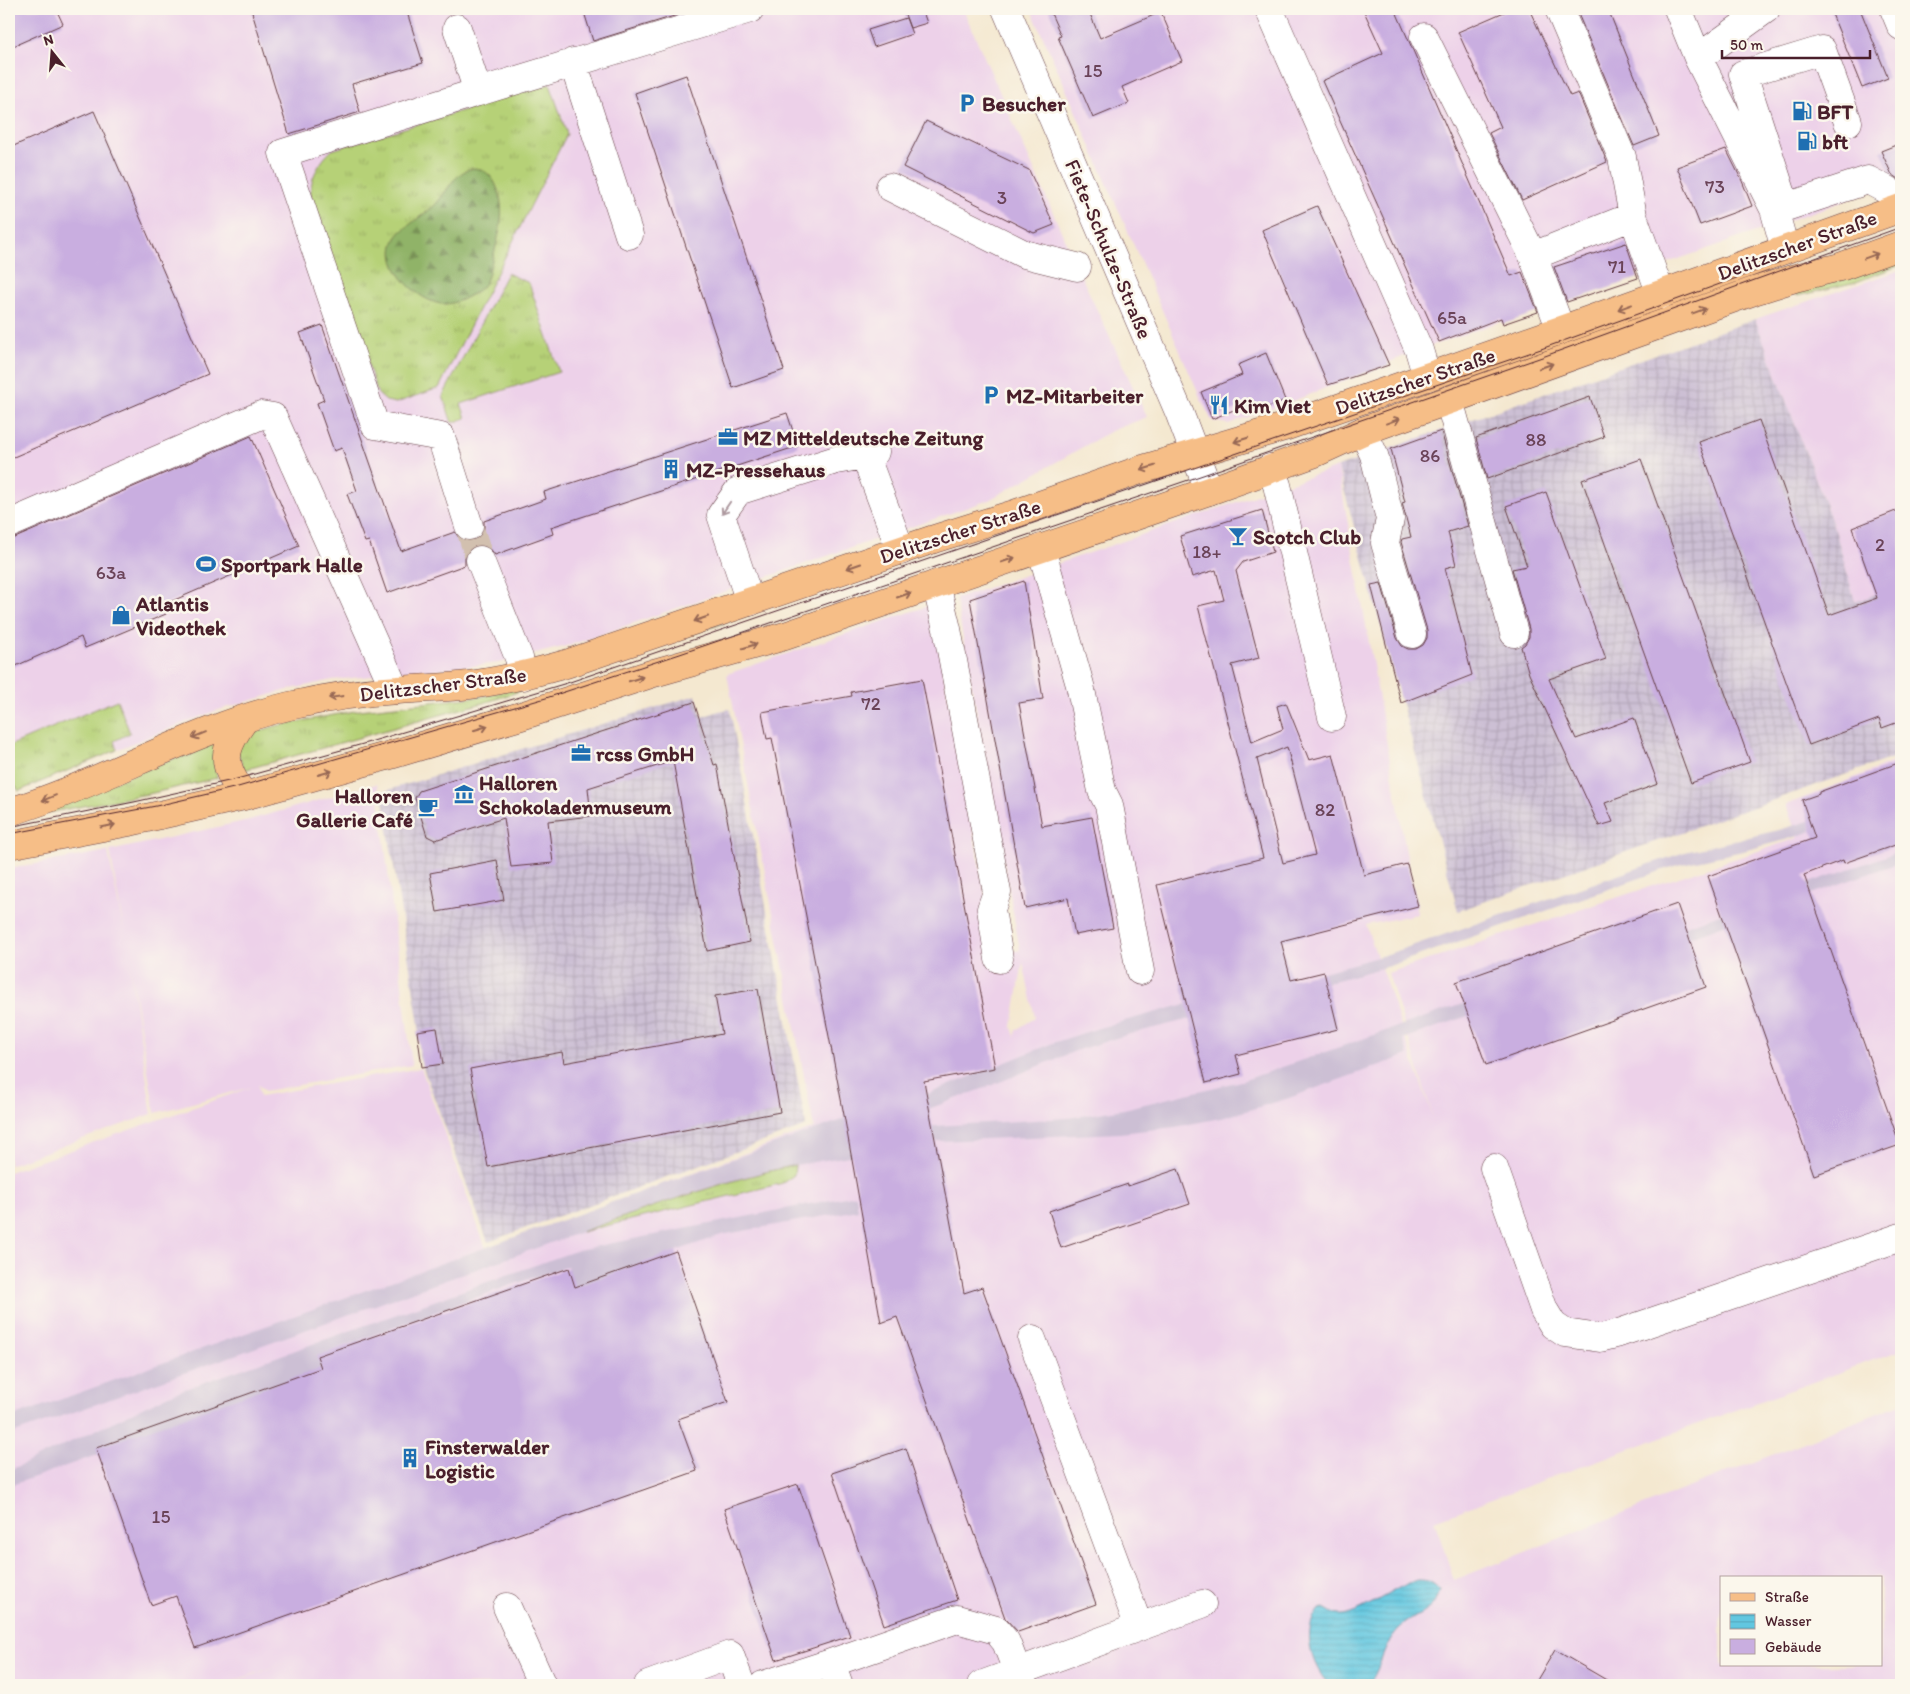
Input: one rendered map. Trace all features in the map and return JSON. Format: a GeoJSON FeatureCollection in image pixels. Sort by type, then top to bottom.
{"type":"FeatureCollection","features":[{"type":"Feature","properties":{"kind":"main road","name":"Delitzscher Straße"},"geometry":{"type":"LineString","coordinates":[[10,809],[45,800],[213,729],[288,707],[331,698],[395,690],[471,685],[523,676],[566,664],[1140,470],[1286,426],[1661,295],[1901,208]]}},
{"type":"Feature","properties":{"kind":"main road","name":"Delitzscher Straße"},"geometry":{"type":"LineString","coordinates":[[9,845],[129,822],[244,796],[403,751],[521,716],[654,673],[785,636],[1209,491],[1315,453],[1363,431],[1754,291],[1795,278],[1840,267],[1901,245]]}},
{"type":"Feature","properties":{"kind":"main road"},"geometry":{"type":"LineString","coordinates":[[244,796],[228,767],[226,754],[229,742],[245,719]]}},
{"type":"Feature","properties":{"kind":"street"},"geometry":{"type":"LineString","coordinates":[[469,526],[441,437],[375,426],[283,153],[573,62],[750,9]]}},
{"type":"Feature","properties":{"kind":"street","name":"Fiete-Schulze-Straße"},"geometry":{"type":"LineString","coordinates":[[1006,9],[1179,412],[1209,491]]}},
{"type":"Feature","properties":{"kind":"street"},"geometry":{"type":"LineString","coordinates":[[1268,9],[1419,350],[1427,377]]}},
{"type":"Feature","properties":{"kind":"street"},"geometry":{"type":"LineString","coordinates":[[1560,9],[1622,157],[1634,216],[1661,295]]}},
{"type":"Feature","properties":{"kind":"street"},"geometry":{"type":"LineString","coordinates":[[1678,9],[1698,58],[1780,208]]}},
{"type":"Feature","properties":{"kind":"street"},"geometry":{"type":"LineString","coordinates":[[1698,58],[1766,9]]}},
{"type":"Feature","properties":{"kind":"street"},"geometry":{"type":"LineString","coordinates":[[1894,9],[1901,26]]}},
{"type":"Feature","properties":{"kind":"street"},"geometry":{"type":"LineString","coordinates":[[457,28],[478,92]]}},
{"type":"Feature","properties":{"kind":"street"},"geometry":{"type":"LineString","coordinates":[[1424,38],[1533,256],[1560,330]]}},
{"type":"Feature","properties":{"kind":"street"},"geometry":{"type":"LineString","coordinates":[[1785,249],[1780,208],[1743,74],[1822,50],[1848,122]]}},
{"type":"Feature","properties":{"kind":"street"},"geometry":{"type":"LineString","coordinates":[[573,62],[629,235]]}},
{"type":"Feature","properties":{"kind":"street"},"geometry":{"type":"LineString","coordinates":[[1780,208],[1868,180],[1901,200]]}},
{"type":"Feature","properties":{"kind":"street"},"geometry":{"type":"LineString","coordinates":[[890,187],[1024,254],[1077,267]]}},
{"type":"Feature","properties":{"kind":"street"},"geometry":{"type":"LineString","coordinates":[[1533,256],[1634,216]]}},
{"type":"Feature","properties":{"kind":"street"},"geometry":{"type":"LineString","coordinates":[[1449,400],[1514,632]]}},
{"type":"Feature","properties":{"kind":"street"},"geometry":{"type":"LineString","coordinates":[[9,524],[260,415],[273,417],[395,690]]}},
{"type":"Feature","properties":{"kind":"street"},"geometry":{"type":"LineString","coordinates":[[1363,431],[1374,455],[1390,519],[1386,543],[1412,634]]}},
{"type":"Feature","properties":{"kind":"street"},"geometry":{"type":"LineString","coordinates":[[750,602],[721,515],[738,491],[836,460],[870,454],[901,551]]}},
{"type":"Feature","properties":{"kind":"street"},"geometry":{"type":"LineString","coordinates":[[1270,468],[1276,485],[1332,717]]}},
{"type":"Feature","properties":{"kind":"street"},"geometry":{"type":"LineString","coordinates":[[1041,548],[1080,685],[1102,791],[1109,805],[1140,971]]}},
{"type":"Feature","properties":{"kind":"street"},"geometry":{"type":"LineString","coordinates":[[480,560],[520,658],[523,676]]}},
{"type":"Feature","properties":{"kind":"street"},"geometry":{"type":"LineString","coordinates":[[936,584],[947,629],[997,892],[991,908],[1000,959]]}},
{"type":"Feature","properties":{"kind":"street"},"geometry":{"type":"LineString","coordinates":[[1494,1168],[1544,1310],[1553,1325],[1565,1333],[1582,1336],[1600,1338],[1616,1334],[1901,1237]]}},
{"type":"Feature","properties":{"kind":"street"},"geometry":{"type":"LineString","coordinates":[[1032,1339],[1139,1627]]}},
{"type":"Feature","properties":{"kind":"street"},"geometry":{"type":"LineString","coordinates":[[981,1685],[1202,1604]]}},
{"type":"Feature","properties":{"kind":"street"},"geometry":{"type":"LineString","coordinates":[[508,1607],[542,1685]]}},
{"type":"Feature","properties":{"kind":"street"},"geometry":{"type":"LineString","coordinates":[[763,1685],[835,1674],[956,1619],[996,1630],[1006,1642],[1017,1672]]}},
{"type":"Feature","properties":{"kind":"street"},"geometry":{"type":"LineString","coordinates":[[648,1685],[730,1655],[741,1685]]}},
{"type":"Feature","properties":{"kind":"shaded area"},"geometry":{"type":"Polygon","coordinates":[[[9,9],[963,9],[1077,267],[1147,417],[1111,431],[989,500],[570,645],[499,663],[332,680],[291,689],[215,711],[9,792],[9,9]]]}},
{"type":"Feature","properties":{"kind":"shaded area"},"geometry":{"type":"Polygon","coordinates":[[[1031,9],[1894,9],[1901,26],[1901,181],[1419,350],[1296,400],[1228,424],[1212,421],[1031,9]]]}},
{"type":"Feature","properties":{"kind":"shaded area"},"geometry":{"type":"Polygon","coordinates":[[[1901,270],[1901,585],[1855,602],[1836,533],[1755,319],[1901,270]]]}},
{"type":"Feature","properties":{"kind":"shaded area"},"geometry":{"type":"Polygon","coordinates":[[[1755,319],[1836,533],[1855,602],[1901,585],[1901,755],[1458,911],[1338,467],[1755,319]]]}},
{"type":"Feature","properties":{"kind":"shaded area"},"geometry":{"type":"Polygon","coordinates":[[[1338,467],[1417,914],[1366,925],[1434,1120],[1388,973],[1798,838],[1786,805],[1901,759],[1901,1350],[1434,1520],[1454,1580],[1901,1404],[1901,1685],[225,1685],[291,1661],[222,1685],[9,1685],[9,1172],[252,1087],[155,1113],[129,962],[152,1114],[9,1165],[9,869],[108,851],[125,938],[110,851],[249,820],[377,784],[412,1065],[265,1091],[258,1085],[260,1096],[421,1068],[486,1249],[814,1128],[727,674],[931,605],[996,955],[1020,950],[956,599],[1338,467]],[[1023,962],[1012,1027],[1015,1037],[1016,1030],[1035,1018],[1023,962]]]}},
{"type":"Feature","properties":{"kind":"shaded area"},"geometry":{"type":"Polygon","coordinates":[[[696,695],[702,717],[730,709],[806,1126],[488,1242],[419,1057],[419,1025],[382,792],[696,695]]]}},
{"type":"Feature","properties":{"kind":"shaded area"},"geometry":{"type":"Polygon","coordinates":[[[1809,821],[1812,831],[1792,838],[1677,865],[1389,966],[1326,983],[1324,972],[1385,955],[1685,852],[1809,821]]]}},
{"type":"Feature","properties":{"kind":"shaded area"},"geometry":{"type":"Polygon","coordinates":[[[1901,851],[1901,862],[1403,1039],[1408,1055],[1286,1099],[1225,1117],[1175,1127],[1120,1133],[939,1141],[795,1165],[752,1175],[694,1192],[9,1435],[9,1418],[839,1121],[922,1080],[928,1094],[1053,1043],[1186,1004],[1190,1019],[1126,1035],[1078,1050],[985,1088],[847,1139],[936,1126],[1068,1118],[1124,1109],[1245,1080],[1901,851]]]}},
{"type":"Feature","properties":{"kind":"shaded area"},"geometry":{"type":"Polygon","coordinates":[[[856,1195],[858,1210],[721,1235],[575,1287],[567,1266],[317,1356],[324,1375],[9,1486],[9,1470],[174,1393],[578,1250],[856,1195]]]}},
{"type":"Feature","properties":{"kind":"green space"},"geometry":{"type":"Polygon","coordinates":[[[550,84],[567,134],[439,388],[396,403],[386,401],[378,394],[311,195],[316,171],[323,159],[332,150],[550,84]]]}},
{"type":"Feature","properties":{"kind":"green space"},"geometry":{"type":"Polygon","coordinates":[[[474,168],[484,171],[493,180],[499,194],[501,206],[500,230],[488,276],[485,284],[480,289],[467,297],[450,304],[436,303],[414,291],[400,275],[392,257],[393,247],[398,235],[434,206],[456,178],[467,170],[474,168]]]}},
{"type":"Feature","properties":{"kind":"green space"},"geometry":{"type":"Polygon","coordinates":[[[1901,260],[1901,265],[1856,282],[1797,296],[1796,291],[1855,276],[1901,260]]]}},
{"type":"Feature","properties":{"kind":"green space"},"geometry":{"type":"Polygon","coordinates":[[[507,273],[529,283],[559,372],[461,404],[466,418],[452,423],[443,396],[507,273]]]}},
{"type":"Feature","properties":{"kind":"green space"},"geometry":{"type":"Polygon","coordinates":[[[755,613],[490,701],[244,770],[237,749],[250,734],[276,726],[360,710],[485,696],[755,613]]]}},
{"type":"Feature","properties":{"kind":"green space"},"geometry":{"type":"Polygon","coordinates":[[[117,700],[130,733],[114,741],[117,750],[19,791],[12,780],[9,764],[9,746],[117,700]]]}},
{"type":"Feature","properties":{"kind":"green space"},"geometry":{"type":"Polygon","coordinates":[[[217,742],[215,764],[217,778],[153,793],[20,818],[217,742]]]}},
{"type":"Feature","properties":{"kind":"green space"},"geometry":{"type":"Polygon","coordinates":[[[795,1165],[794,1175],[783,1183],[581,1232],[714,1187],[795,1165]]]}},
{"type":"Feature","properties":{"kind":"water"},"geometry":{"type":"Polygon","coordinates":[[[1417,1580],[1427,1581],[1435,1585],[1440,1590],[1438,1597],[1430,1607],[1407,1622],[1395,1633],[1386,1647],[1377,1671],[1368,1685],[1329,1685],[1317,1668],[1310,1648],[1310,1628],[1319,1609],[1324,1608],[1338,1615],[1346,1614],[1417,1580]]]}},
{"type":"Feature","properties":{"kind":"building"},"geometry":{"type":"Polygon","coordinates":[[[9,9],[56,9],[63,24],[9,48],[9,9]]]}},
{"type":"Feature","properties":{"kind":"building"},"geometry":{"type":"Polygon","coordinates":[[[251,9],[406,9],[423,63],[352,84],[360,112],[289,134],[251,9]]]}},
{"type":"Feature","properties":{"kind":"building"},"geometry":{"type":"Polygon","coordinates":[[[583,9],[697,9],[593,41],[583,9]]]}},
{"type":"Feature","properties":{"kind":"building"},"geometry":{"type":"Polygon","coordinates":[[[903,9],[922,9],[927,23],[910,28],[903,9]]]}},
{"type":"Feature","properties":{"kind":"building"},"geometry":{"type":"Polygon","coordinates":[[[1049,9],[1088,9],[1100,38],[1161,12],[1182,61],[1122,87],[1129,103],[1093,118],[1058,37],[1061,36],[1049,9]]]}},
{"type":"Feature","properties":{"kind":"building"},"geometry":{"type":"Polygon","coordinates":[[[1363,9],[1395,9],[1511,276],[1522,272],[1538,312],[1503,324],[1501,318],[1439,342],[1322,81],[1383,53],[1363,9]]]}},
{"type":"Feature","properties":{"kind":"building"},"geometry":{"type":"Polygon","coordinates":[[[1511,9],[1529,9],[1570,96],[1578,93],[1607,162],[1522,200],[1489,133],[1501,127],[1458,32],[1511,9]]]}},
{"type":"Feature","properties":{"kind":"building"},"geometry":{"type":"Polygon","coordinates":[[[1576,9],[1608,9],[1659,136],[1634,146],[1576,9]]]}},
{"type":"Feature","properties":{"kind":"building"},"geometry":{"type":"Polygon","coordinates":[[[1830,9],[1860,9],[1888,78],[1862,88],[1830,9]]]}},
{"type":"Feature","properties":{"kind":"building"},"geometry":{"type":"Polygon","coordinates":[[[906,18],[912,34],[874,47],[868,30],[906,18]]]}},
{"type":"Feature","properties":{"kind":"building"},"geometry":{"type":"Polygon","coordinates":[[[686,75],[784,370],[733,388],[635,93],[686,75]]]}},
{"type":"Feature","properties":{"kind":"building"},"geometry":{"type":"Polygon","coordinates":[[[94,111],[208,374],[9,459],[9,148],[94,111]]]}},
{"type":"Feature","properties":{"kind":"building"},"geometry":{"type":"Polygon","coordinates":[[[926,121],[1029,170],[1054,225],[1034,233],[903,167],[926,121]]]}},
{"type":"Feature","properties":{"kind":"building"},"geometry":{"type":"Polygon","coordinates":[[[1901,143],[1901,181],[1892,175],[1881,151],[1901,143]]]}},
{"type":"Feature","properties":{"kind":"building"},"geometry":{"type":"Polygon","coordinates":[[[1726,149],[1752,206],[1700,225],[1677,167],[1726,149]]]}},
{"type":"Feature","properties":{"kind":"building"},"geometry":{"type":"Polygon","coordinates":[[[1317,206],[1389,365],[1328,385],[1262,230],[1317,206]]]}},
{"type":"Feature","properties":{"kind":"building"},"geometry":{"type":"Polygon","coordinates":[[[1626,243],[1638,278],[1567,302],[1554,267],[1626,243]]]}},
{"type":"Feature","properties":{"kind":"building"},"geometry":{"type":"Polygon","coordinates":[[[322,325],[401,551],[455,532],[459,538],[465,541],[474,541],[481,536],[484,530],[484,521],[546,499],[544,492],[787,413],[798,446],[551,527],[553,534],[495,555],[489,547],[475,545],[467,551],[465,565],[387,593],[369,541],[365,542],[347,494],[357,491],[342,448],[334,451],[317,403],[324,400],[300,333],[322,325]]]}},
{"type":"Feature","properties":{"kind":"building"},"geometry":{"type":"Polygon","coordinates":[[[1266,353],[1285,400],[1257,412],[1253,402],[1212,419],[1201,392],[1242,375],[1238,365],[1266,353]]]}},
{"type":"Feature","properties":{"kind":"building"},"geometry":{"type":"Polygon","coordinates":[[[1590,397],[1604,437],[1487,479],[1476,438],[1590,397]]]}},
{"type":"Feature","properties":{"kind":"building"},"geometry":{"type":"Polygon","coordinates":[[[1759,420],[1829,615],[1877,598],[1852,528],[1901,509],[1901,721],[1882,728],[1879,719],[1809,745],[1699,442],[1759,420]]]}},
{"type":"Feature","properties":{"kind":"building"},"geometry":{"type":"Polygon","coordinates":[[[1441,431],[1468,526],[1448,532],[1456,565],[1445,568],[1472,675],[1401,703],[1371,585],[1381,583],[1397,638],[1402,646],[1408,649],[1416,649],[1423,645],[1427,638],[1427,630],[1401,542],[1402,539],[1411,537],[1402,503],[1405,502],[1391,449],[1441,431]]]}},
{"type":"Feature","properties":{"kind":"building"},"geometry":{"type":"Polygon","coordinates":[[[251,436],[299,546],[163,605],[166,614],[85,648],[81,637],[9,669],[9,539],[251,436]]]}},
{"type":"Feature","properties":{"kind":"building"},"geometry":{"type":"Polygon","coordinates":[[[1641,459],[1750,762],[1691,783],[1582,480],[1641,459]]]}},
{"type":"Feature","properties":{"kind":"building"},"geometry":{"type":"Polygon","coordinates":[[[1546,492],[1606,659],[1549,679],[1576,739],[1634,718],[1658,784],[1605,803],[1613,822],[1599,826],[1529,674],[1521,647],[1529,637],[1529,629],[1512,569],[1527,566],[1506,506],[1546,492]]]}},
{"type":"Feature","properties":{"kind":"building"},"geometry":{"type":"Polygon","coordinates":[[[1262,510],[1273,552],[1243,562],[1236,571],[1259,658],[1232,665],[1252,742],[1283,729],[1277,706],[1286,703],[1309,760],[1333,754],[1364,875],[1407,864],[1418,906],[1281,941],[1291,980],[1324,972],[1338,1029],[1236,1055],[1241,1074],[1206,1083],[1157,885],[1263,858],[1198,606],[1224,600],[1216,570],[1192,577],[1180,536],[1262,510]],[[1287,747],[1257,759],[1283,863],[1315,855],[1287,747]]]}},
{"type":"Feature","properties":{"kind":"building"},"geometry":{"type":"Polygon","coordinates":[[[1024,581],[1043,699],[1019,703],[1042,826],[1092,817],[1113,928],[1075,935],[1068,898],[1025,908],[970,599],[1024,581]]]}},
{"type":"Feature","properties":{"kind":"building"},"geometry":{"type":"Polygon","coordinates":[[[922,679],[995,1068],[924,1081],[964,1293],[982,1287],[1096,1604],[1018,1632],[1005,1618],[897,1317],[881,1323],[844,1115],[772,738],[767,739],[762,712],[852,696],[851,692],[922,679]]]}},
{"type":"Feature","properties":{"kind":"building"},"geometry":{"type":"Polygon","coordinates":[[[694,702],[714,765],[717,764],[750,942],[707,951],[673,761],[588,788],[591,816],[548,821],[553,863],[511,867],[504,818],[435,840],[427,836],[415,798],[419,791],[694,702]]]}},
{"type":"Feature","properties":{"kind":"building"},"geometry":{"type":"Polygon","coordinates":[[[1901,762],[1901,843],[1844,863],[1843,860],[1804,875],[1900,1145],[1814,1175],[1708,876],[1815,838],[1802,800],[1901,762]]]}},
{"type":"Feature","properties":{"kind":"building"},"geometry":{"type":"Polygon","coordinates":[[[497,860],[504,900],[437,912],[430,873],[497,860]]]}},
{"type":"Feature","properties":{"kind":"building"},"geometry":{"type":"Polygon","coordinates":[[[1677,904],[1706,987],[1486,1065],[1456,982],[1677,904]]]}},
{"type":"Feature","properties":{"kind":"building"},"geometry":{"type":"Polygon","coordinates":[[[758,989],[780,1112],[488,1167],[470,1069],[562,1052],[564,1063],[722,1034],[715,996],[758,989]]]}},
{"type":"Feature","properties":{"kind":"building"},"geometry":{"type":"Polygon","coordinates":[[[437,1028],[443,1064],[422,1067],[417,1031],[437,1028]]]}},
{"type":"Feature","properties":{"kind":"building"},"geometry":{"type":"Polygon","coordinates":[[[1178,1169],[1190,1204],[1061,1248],[1049,1211],[1178,1169]]]}},
{"type":"Feature","properties":{"kind":"building","name":"Finsterwalder Logistic"},"geometry":{"type":"Polygon","coordinates":[[[676,1251],[728,1402],[678,1419],[697,1471],[195,1648],[176,1596],[151,1605],[96,1448],[321,1368],[317,1356],[569,1268],[575,1287],[676,1251]]]}},
{"type":"Feature","properties":{"kind":"building"},"geometry":{"type":"Polygon","coordinates":[[[906,1448],[957,1600],[884,1625],[832,1473],[906,1448]]]}},
{"type":"Feature","properties":{"kind":"building"},"geometry":{"type":"Polygon","coordinates":[[[798,1484],[850,1636],[776,1660],[724,1509],[798,1484]]]}},
{"type":"Feature","properties":{"kind":"building"},"geometry":{"type":"Polygon","coordinates":[[[1555,1650],[1615,1685],[1534,1685],[1555,1650]]]}},
{"type":"Feature","properties":{"kind":"tunnel"},"geometry":{"type":"LineString","coordinates":[[469,526],[480,560]]}},
{"type":"Feature","properties":{"kind":"tram line"},"geometry":{"type":"LineString","coordinates":[[9,834],[156,806],[238,787],[546,698],[1203,475],[1545,356],[1901,227]]}},
{"type":"Feature","properties":{"kind":"tram line"},"geometry":{"type":"LineString","coordinates":[[9,827],[233,780],[363,744],[567,683],[1541,349],[1786,260]]}},
{"type":"Feature","properties":{"kind":"place","name":"Besucher"},"geometry":{"type":"Point","coordinates":[967,103]}},
{"type":"Feature","properties":{"kind":"place","name":"BFT"},"geometry":{"type":"Point","coordinates":[1802,111]}},
{"type":"Feature","properties":{"kind":"place","name":"bft"},"geometry":{"type":"Point","coordinates":[1807,141]}},
{"type":"Feature","properties":{"kind":"place","name":"MZ-Mitarbeiter"},"geometry":{"type":"Point","coordinates":[991,395]}},
{"type":"Feature","properties":{"kind":"place","name":"Kim Viet"},"geometry":{"type":"Point","coordinates":[1219,405]}},
{"type":"Feature","properties":{"kind":"place","name":"MZ Mitteldeutsche Zeitung"},"geometry":{"type":"Point","coordinates":[728,437]}},
{"type":"Feature","properties":{"kind":"place","name":"MZ-Pressehaus"},"geometry":{"type":"Point","coordinates":[671,469]}},
{"type":"Feature","properties":{"kind":"place","name":"Scotch Club"},"geometry":{"type":"Point","coordinates":[1238,536]}},
{"type":"Feature","properties":{"kind":"place","name":"Sportpark Halle"},"geometry":{"type":"Point","coordinates":[206,564]}},
{"type":"Feature","properties":{"kind":"place","name":"Atlantis Videothek"},"geometry":{"type":"Point","coordinates":[121,615]}},
{"type":"Feature","properties":{"kind":"place","name":"rcss GmbH"},"geometry":{"type":"Point","coordinates":[581,753]}},
{"type":"Feature","properties":{"kind":"place","name":"Halloren Schokoladenmuseum"},"geometry":{"type":"Point","coordinates":[464,794]}},
{"type":"Feature","properties":{"kind":"place","name":"Halloren Gallerie Café"},"geometry":{"type":"Point","coordinates":[428,807]}},
{"type":"Feature","properties":{"kind":"place","name":"Finsterwalder Logistic"},"geometry":{"type":"Point","coordinates":[410,1458]}}]}
